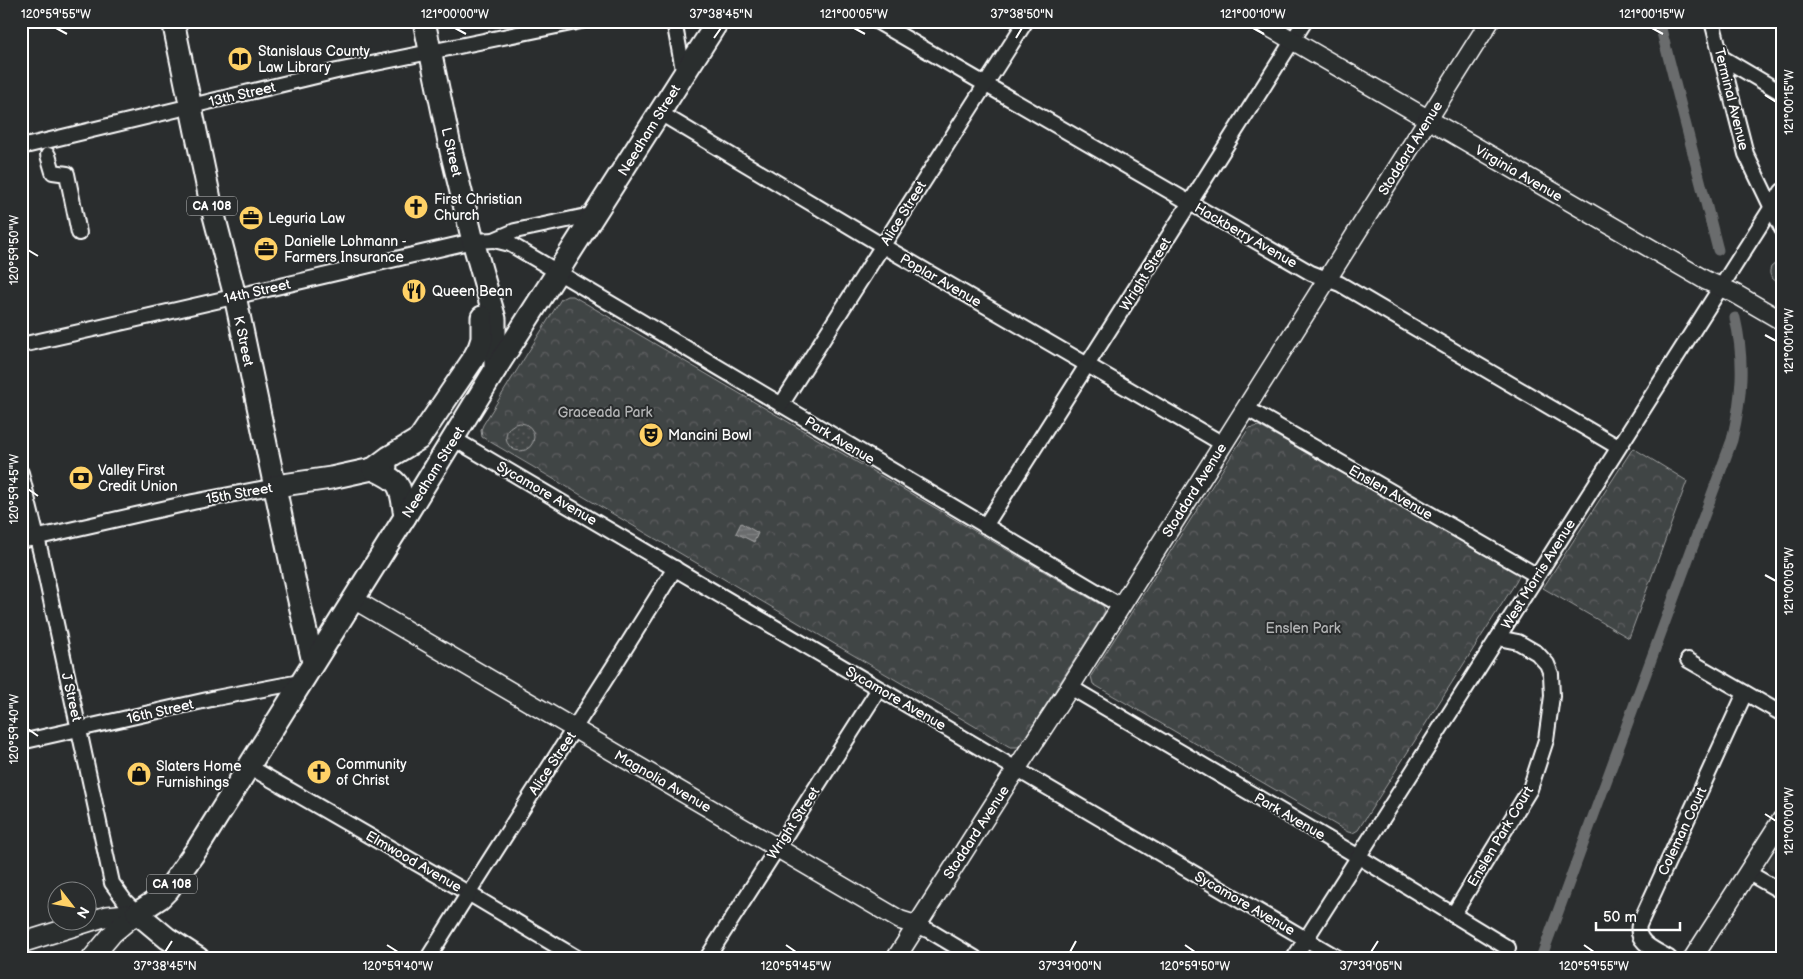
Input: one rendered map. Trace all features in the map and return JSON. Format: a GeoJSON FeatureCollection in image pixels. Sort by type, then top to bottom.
{"type":"FeatureCollection","features":[{"type":"Feature","properties":{"kind":"main road","name":"K Street"},"geometry":{"type":"LineString","coordinates":[[173,21],[211,204],[235,296],[313,662]]}},
{"type":"Feature","properties":{"kind":"main road","name":"L Street"},"geometry":{"type":"LineString","coordinates":[[424,21],[451,151],[473,241],[495,319],[495,370]]}},
{"type":"Feature","properties":{"kind":"main road","name":"Needham Street"},"geometry":{"type":"LineString","coordinates":[[137,913],[160,898],[168,890],[196,850],[250,767],[300,682],[454,439],[495,370],[718,21]]}},
{"type":"Feature","properties":{"kind":"main road"},"geometry":{"type":"LineString","coordinates":[[405,517],[398,484],[392,478],[373,469],[419,439],[472,361],[482,339],[482,308],[487,291]]}},
{"type":"Feature","properties":{"kind":"main road","name":"15th Street"},"geometry":{"type":"LineString","coordinates":[[276,486],[373,469],[412,458],[454,439]]}},
{"type":"Feature","properties":{"kind":"main road"},"geometry":{"type":"LineString","coordinates":[[92,958],[112,933],[137,913]]}},
{"type":"Feature","properties":{"kind":"main road"},"geometry":{"type":"LineString","coordinates":[[21,943],[107,916],[137,913],[167,938],[198,958]]}},
{"type":"Feature","properties":{"kind":"street","name":"13th Street"},"geometry":{"type":"LineString","coordinates":[[21,148],[336,71],[581,21]]}},
{"type":"Feature","properties":{"kind":"street"},"geometry":{"type":"LineString","coordinates":[[674,21],[684,75]]}},
{"type":"Feature","properties":{"kind":"street","name":"Hackberry Avenue"},"geometry":{"type":"LineString","coordinates":[[876,21],[1311,273],[1340,284],[1618,447]]}},
{"type":"Feature","properties":{"kind":"street","name":"Alice Street"},"geometry":{"type":"LineString","coordinates":[[781,405],[1026,21]]}},
{"type":"Feature","properties":{"kind":"street","name":"Virginia Avenue"},"geometry":{"type":"LineString","coordinates":[[1259,21],[1705,280],[1734,293],[1782,321]]}},
{"type":"Feature","properties":{"kind":"street","name":"Wright Street"},"geometry":{"type":"LineString","coordinates":[[985,526],[1305,21]]}},
{"type":"Feature","properties":{"kind":"street","name":"Stoddard Avenue"},"geometry":{"type":"LineString","coordinates":[[896,958],[1016,768],[1070,687],[1490,21]]}},
{"type":"Feature","properties":{"kind":"street","name":"Terminal Avenue"},"geometry":{"type":"LineString","coordinates":[[1712,21],[1746,154],[1782,230]]}},
{"type":"Feature","properties":{"kind":"street"},"geometry":{"type":"LineString","coordinates":[[1721,57],[1782,93]]}},
{"type":"Feature","properties":{"kind":"street","name":"Poplar Avenue"},"geometry":{"type":"LineString","coordinates":[[660,113],[883,246],[1223,444]]}},
{"type":"Feature","properties":{"kind":"street"},"geometry":{"type":"LineString","coordinates":[[48,156],[53,172],[67,174],[79,233]]}},
{"type":"Feature","properties":{"kind":"street","name":"West Morris Avenue"},"geometry":{"type":"LineString","coordinates":[[1294,958],[1782,191]]}},
{"type":"Feature","properties":{"kind":"street","name":"14th Street"},"geometry":{"type":"LineString","coordinates":[[494,240],[515,231],[596,214]]}},
{"type":"Feature","properties":{"kind":"street","name":"14th Street"},"geometry":{"type":"LineString","coordinates":[[21,345],[167,313],[473,241],[494,240],[510,244],[558,273]]}},
{"type":"Feature","properties":{"kind":"street","name":"Park Avenue"},"geometry":{"type":"LineString","coordinates":[[558,273],[1121,606]]}},
{"type":"Feature","properties":{"kind":"street","name":"Enslen Avenue"},"geometry":{"type":"LineString","coordinates":[[1246,408],[1536,575]]}},
{"type":"Feature","properties":{"kind":"street","name":"Sycamore Avenue"},"geometry":{"type":"LineString","coordinates":[[454,439],[1338,958]]}},
{"type":"Feature","properties":{"kind":"street","name":"J Street"},"geometry":{"type":"LineString","coordinates":[[21,473],[80,729],[112,883],[125,901],[137,913]]}},
{"type":"Feature","properties":{"kind":"street","name":"15th Street"},"geometry":{"type":"LineString","coordinates":[[21,541],[193,502],[276,486]]}},
{"type":"Feature","properties":{"kind":"street","name":"Alice Street"},"geometry":{"type":"LineString","coordinates":[[428,958],[468,892],[575,730],[675,568]]}},
{"type":"Feature","properties":{"kind":"street","name":"Magnolia Avenue"},"geometry":{"type":"LineString","coordinates":[[353,599],[900,920],[930,930],[975,958]]}},
{"type":"Feature","properties":{"kind":"street","name":"Enslen Park Court"},"geometry":{"type":"LineString","coordinates":[[1453,915],[1530,789],[1546,740],[1552,696],[1551,674],[1547,664],[1537,653],[1518,642],[1498,638]]}},
{"type":"Feature","properties":{"kind":"street"},"geometry":{"type":"LineString","coordinates":[[1688,660],[1782,714]]}},
{"type":"Feature","properties":{"kind":"street","name":"16th Street"},"geometry":{"type":"LineString","coordinates":[[21,742],[216,698],[300,682]]}},
{"type":"Feature","properties":{"kind":"street","name":"Park Avenue"},"geometry":{"type":"LineString","coordinates":[[1070,687],[1359,857],[1508,948]]}},
{"type":"Feature","properties":{"kind":"street","name":"Wright Street"},"geometry":{"type":"LineString","coordinates":[[707,958],[879,689]]}},
{"type":"Feature","properties":{"kind":"street","name":"Coleman Court"},"geometry":{"type":"LineString","coordinates":[[1669,958],[1643,942],[1639,936],[1639,925],[1745,693]]}},
{"type":"Feature","properties":{"kind":"street","name":"Elmwood Avenue"},"geometry":{"type":"LineString","coordinates":[[250,767],[468,892],[577,958]]}},
{"type":"Feature","properties":{"kind":"street"},"geometry":{"type":"LineString","coordinates":[[1693,958],[1782,819]]}},
{"type":"Feature","properties":{"kind":"street"},"geometry":{"type":"LineString","coordinates":[[1747,872],[1782,892]]}},
{"type":"Feature","properties":{"kind":"shaded area"},"geometry":{"type":"Polygon","coordinates":[[[741,523],[758,533],[754,542],[736,533],[741,523]]]}},
{"type":"Feature","properties":{"kind":"shaded area"},"geometry":{"type":"Polygon","coordinates":[[[1782,843],[1782,876],[1769,869],[1768,864],[1782,843]]]}},
{"type":"Feature","properties":{"kind":"green space"},"geometry":{"type":"Polygon","coordinates":[[[1777,262],[1782,262],[1782,285],[1772,278],[1770,273],[1771,267],[1777,262]]]}},
{"type":"Feature","properties":{"kind":"green space","name":"Graceada Park"},"geometry":{"type":"Polygon","coordinates":[[[573,296],[1103,606],[1105,611],[1103,615],[1021,744],[1018,747],[1010,747],[482,437],[481,430],[483,425],[561,299],[573,296]]]}},
{"type":"Feature","properties":{"kind":"green space"},"geometry":{"type":"Polygon","coordinates":[[[520,423],[530,427],[534,437],[530,447],[520,451],[510,447],[506,437],[510,427],[520,423]]]}},
{"type":"Feature","properties":{"kind":"green space","name":"Enslen Park"},"geometry":{"type":"Polygon","coordinates":[[[1259,426],[1520,574],[1358,830],[1353,833],[1348,832],[1093,684],[1091,676],[1249,428],[1259,426]]]}},
{"type":"Feature","properties":{"kind":"green space"},"geometry":{"type":"Polygon","coordinates":[[[1633,448],[1687,481],[1629,638],[1543,588],[1633,448]]]}},
{"type":"Feature","properties":{"kind":"waterway"},"geometry":{"type":"LineString","coordinates":[[1659,21],[1718,250]]}},
{"type":"Feature","properties":{"kind":"waterway"},"geometry":{"type":"LineString","coordinates":[[1541,958],[1732,440],[1741,379],[1740,349],[1735,318]]}},
{"type":"Feature","properties":{"kind":"place","name":"Stanislaus County Law Library"},"geometry":{"type":"Point","coordinates":[240,59]}},
{"type":"Feature","properties":{"kind":"place","name":"First Christian Church"},"geometry":{"type":"Point","coordinates":[416,207]}},
{"type":"Feature","properties":{"kind":"place","name":"Leguria Law"},"geometry":{"type":"Point","coordinates":[251,218]}},
{"type":"Feature","properties":{"kind":"place","name":"Danielle Lohmann - Farmers Insurance"},"geometry":{"type":"Point","coordinates":[266,249]}},
{"type":"Feature","properties":{"kind":"place","name":"Queen Bean"},"geometry":{"type":"Point","coordinates":[414,291]}},
{"type":"Feature","properties":{"kind":"place","name":"Mancini Bowl"},"geometry":{"type":"Point","coordinates":[651,435]}},
{"type":"Feature","properties":{"kind":"place","name":"Valley First Credit Union"},"geometry":{"type":"Point","coordinates":[81,478]}},
{"type":"Feature","properties":{"kind":"place","name":"Community of Christ"},"geometry":{"type":"Point","coordinates":[319,772]}},
{"type":"Feature","properties":{"kind":"place","name":"Slaters Home Furnishings"},"geometry":{"type":"Point","coordinates":[139,774]}}]}
